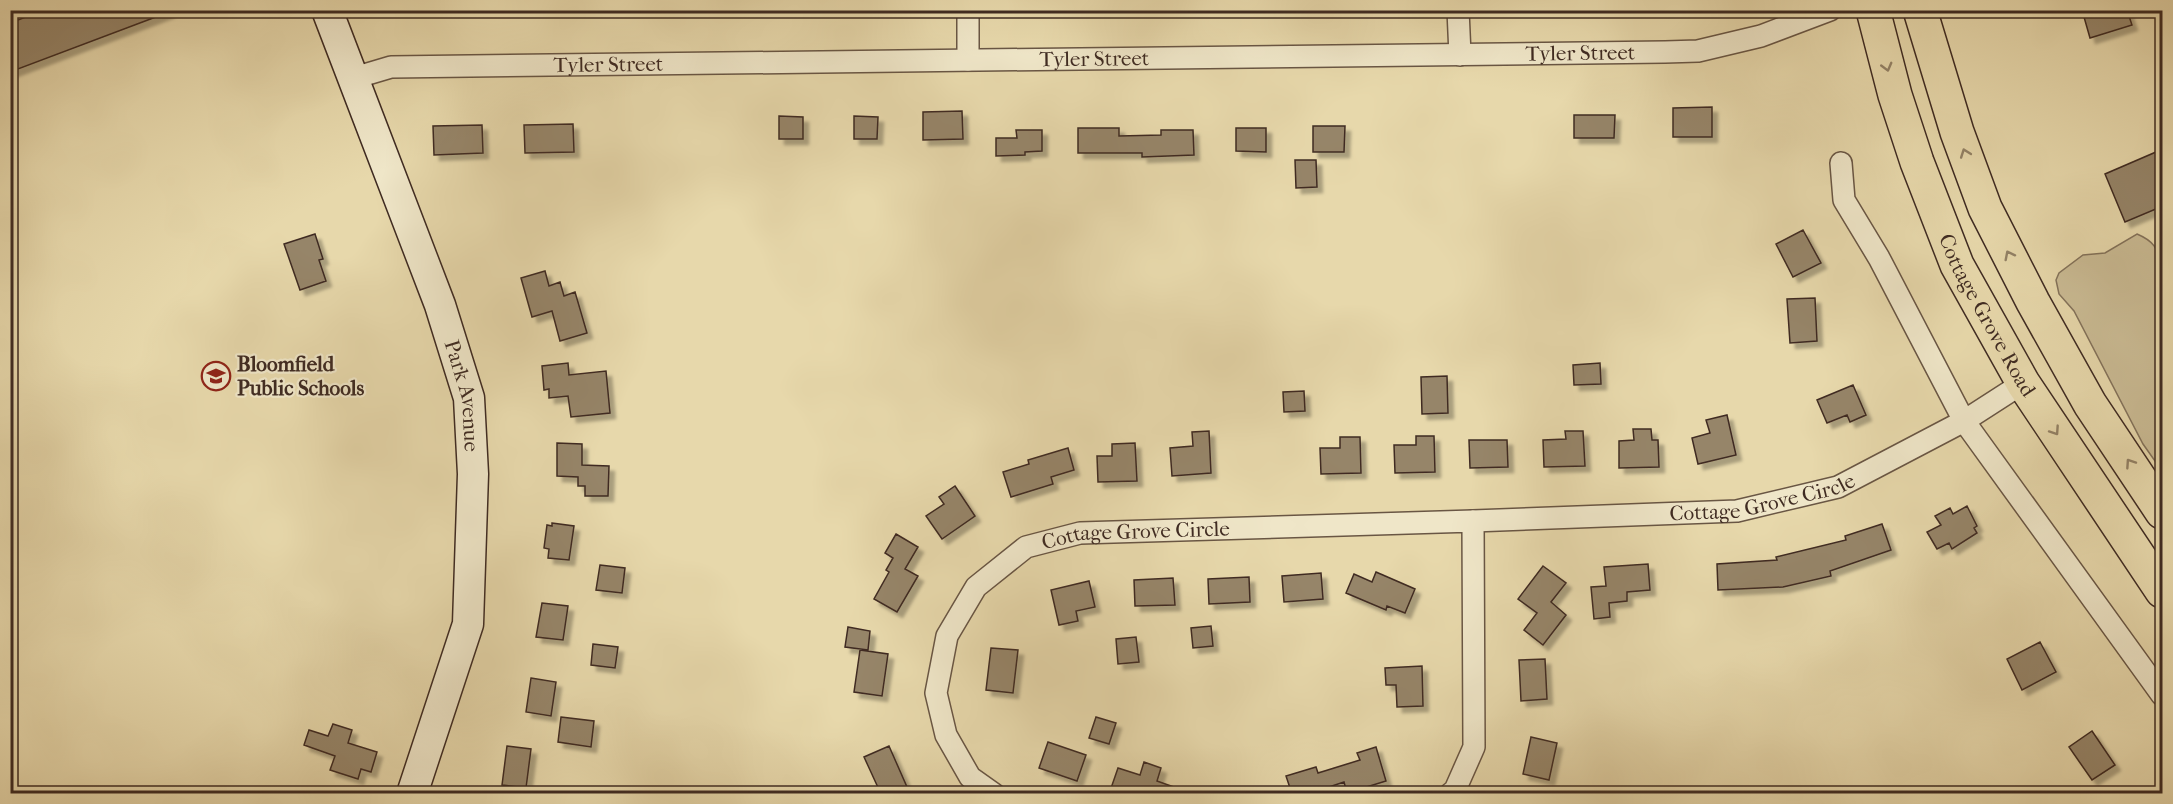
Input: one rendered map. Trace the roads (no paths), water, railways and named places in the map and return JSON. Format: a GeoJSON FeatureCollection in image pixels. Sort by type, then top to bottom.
{"type":"FeatureCollection","features":[{"type":"Feature","properties":{"kind":"main road","name":"Park Avenue"},"geometry":{"type":"LineString","coordinates":[[327,10],[440,305],[469,398],[473,474],[468,624],[412,794]]}},
{"type":"Feature","properties":{"kind":"main road","name":"Cottage Grove Road"},"geometry":{"type":"LineString","coordinates":[[1873,10],[1895,95],[1917,162],[1957,265],[2023,382],[2163,591]]}},
{"type":"Feature","properties":{"kind":"main road"},"geometry":{"type":"LineString","coordinates":[[1920,10],[1957,132],[1985,208],[2033,302],[2090,404],[2163,512]]}},
{"type":"Feature","properties":{"kind":"street"},"geometry":{"type":"LineString","coordinates":[[968,10],[968,60]]}},
{"type":"Feature","properties":{"kind":"street"},"geometry":{"type":"LineString","coordinates":[[1458,10],[1460,55]]}},
{"type":"Feature","properties":{"kind":"street","name":"Tyler Street"},"geometry":{"type":"LineString","coordinates":[[354,78],[390,67],[1698,51],[1761,36],[1830,10]]}},
{"type":"Feature","properties":{"kind":"street"},"geometry":{"type":"LineString","coordinates":[[1841,163],[1844,200],[1879,258],[1964,421],[2163,695]]}},
{"type":"Feature","properties":{"kind":"street","name":"Cottage Grove Circle"},"geometry":{"type":"LineString","coordinates":[[994,794],[970,777],[946,735],[936,693],[947,636],[976,587],[1026,547],[1080,533],[1737,511],[1838,487],[1964,421],[2023,382]]}},
{"type":"Feature","properties":{"kind":"street"},"geometry":{"type":"LineString","coordinates":[[1450,794],[1455,790],[1474,747],[1473,521]]}},
{"type":"Feature","properties":{"kind":"place","name":"Bloomfield Public Schools"},"geometry":{"type":"Point","coordinates":[216,376]}}]}
